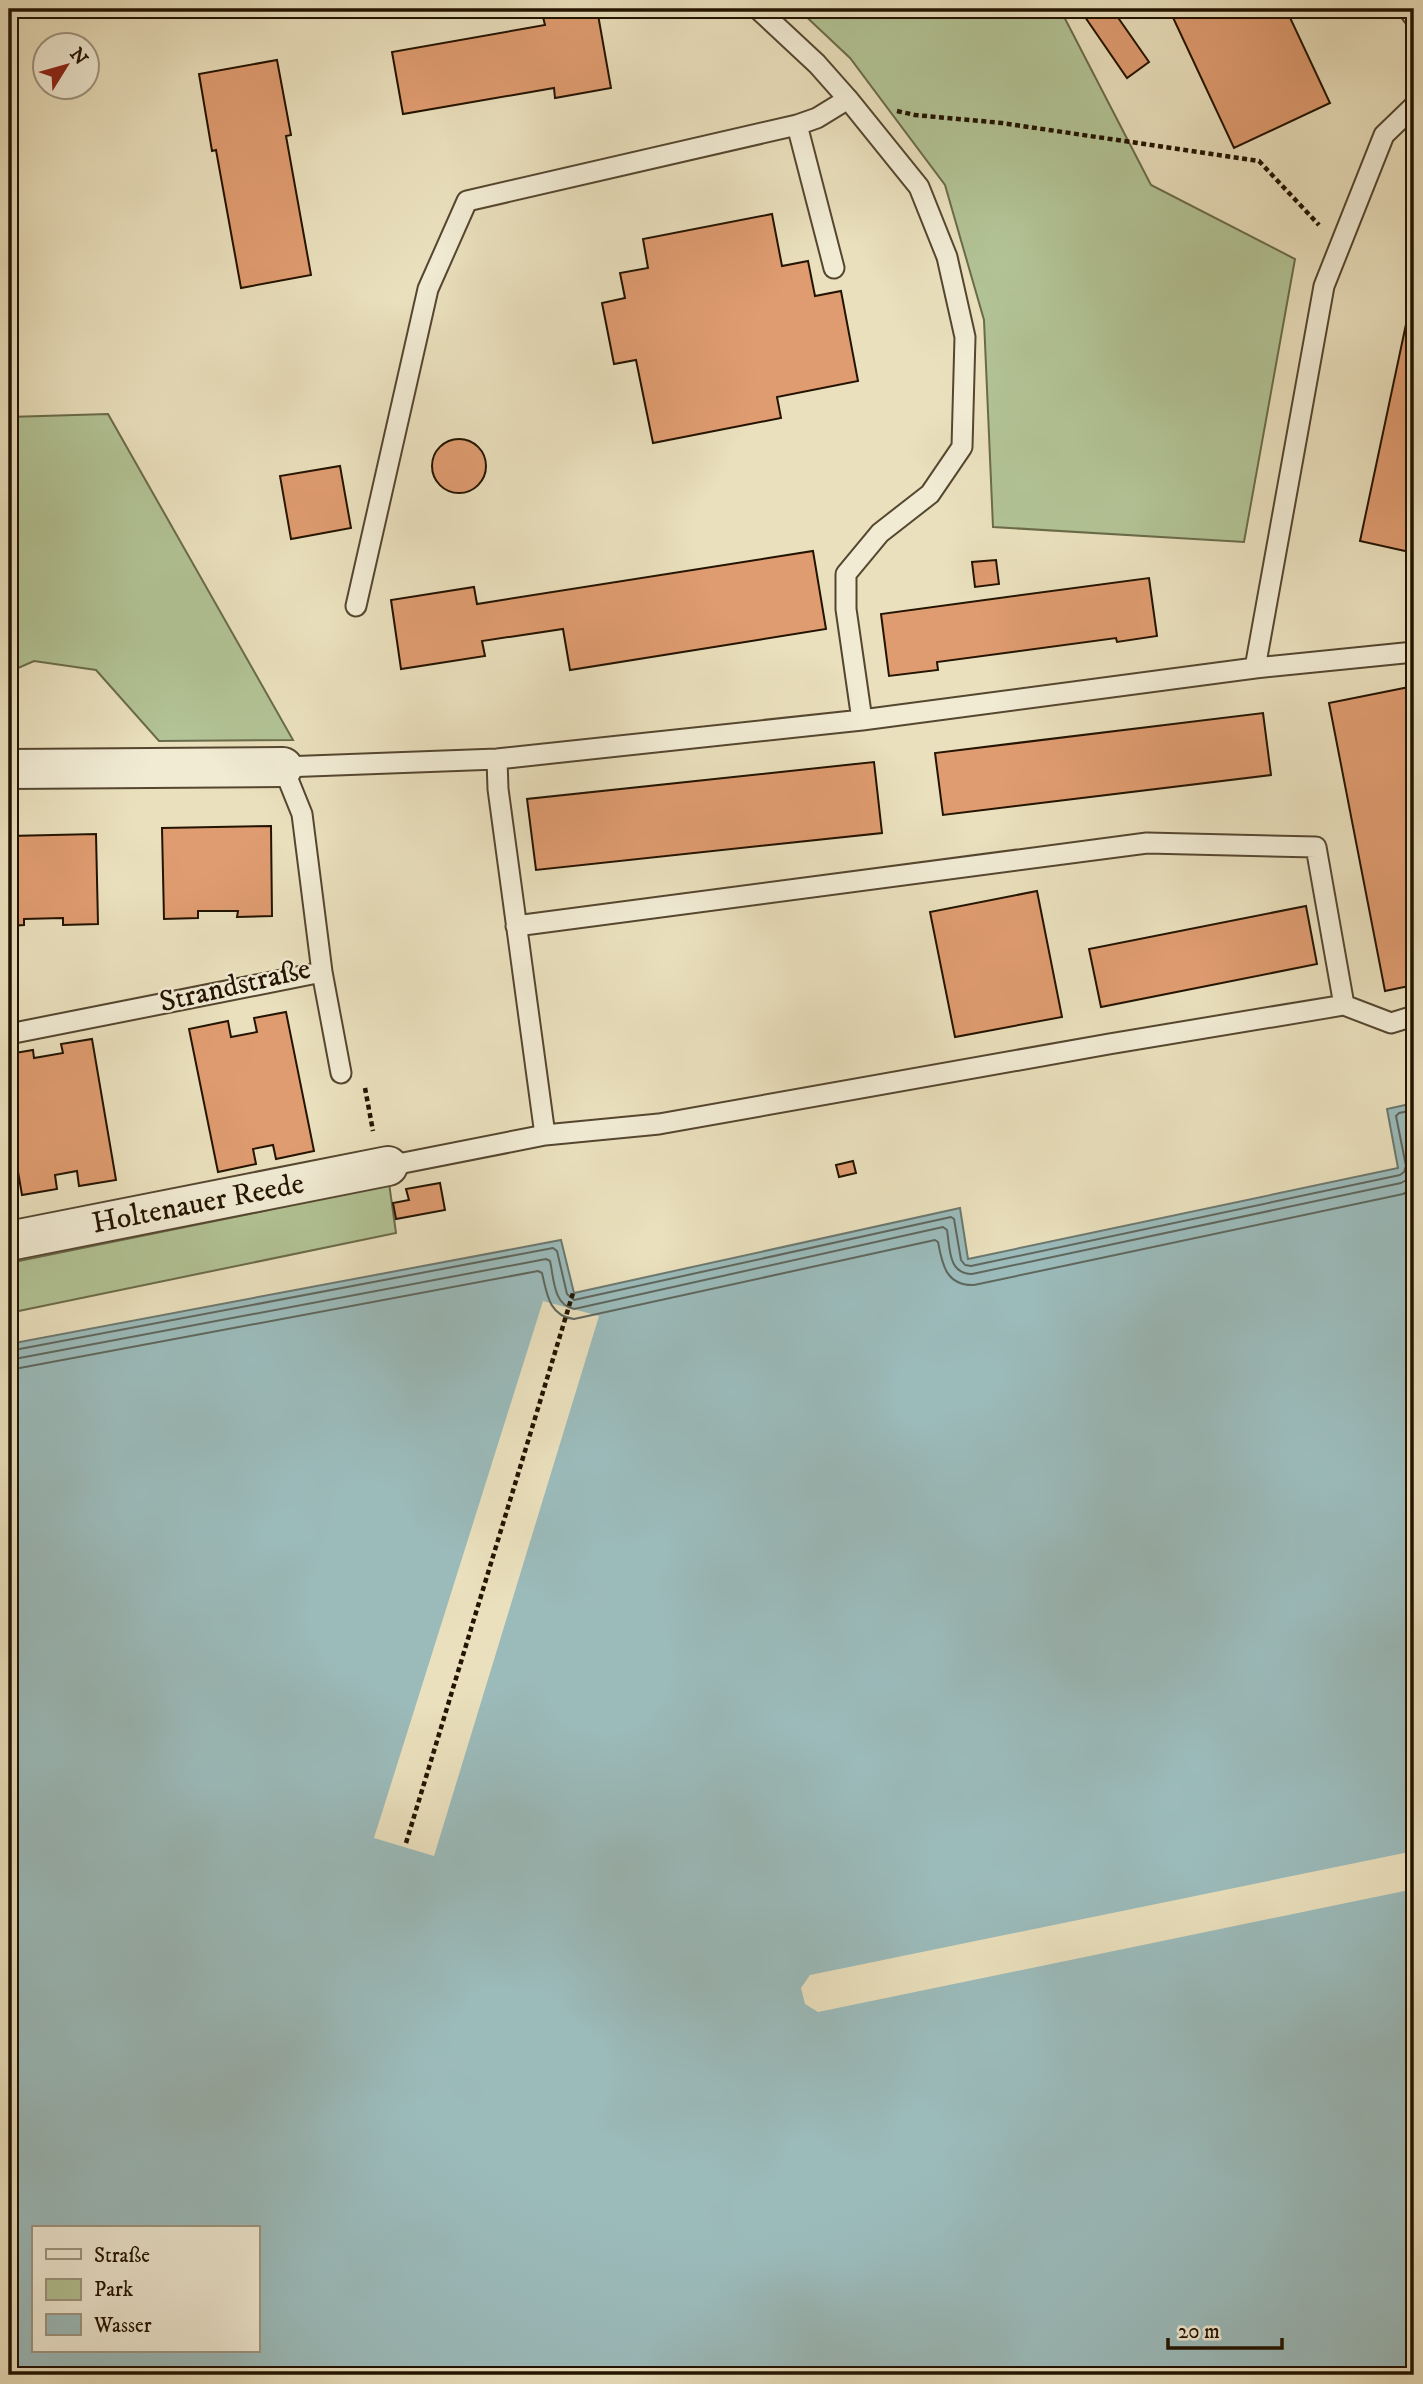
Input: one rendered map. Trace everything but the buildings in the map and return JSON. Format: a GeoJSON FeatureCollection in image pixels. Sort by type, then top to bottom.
{"type":"FeatureCollection","features":[{"type":"Feature","properties":{"kind":"street"},"geometry":{"type":"LineString","coordinates":[[9,769],[283,767]]}},
{"type":"Feature","properties":{"kind":"street","name":"Holtenauer Reede"},"geometry":{"type":"LineString","coordinates":[[9,1241],[388,1166]]}},
{"type":"Feature","properties":{"kind":"lane"},"geometry":{"type":"LineString","coordinates":[[758,9],[817,64],[919,187],[947,257],[965,337],[962,447],[930,494],[880,533],[846,574],[846,609],[862,720]]}},
{"type":"Feature","properties":{"kind":"lane"},"geometry":{"type":"LineString","coordinates":[[1408,9],[1414,17]]}},
{"type":"Feature","properties":{"kind":"lane"},"geometry":{"type":"LineString","coordinates":[[356,606],[428,289],[467,201],[797,125],[817,118],[848,99]]}},
{"type":"Feature","properties":{"kind":"lane"},"geometry":{"type":"LineString","coordinates":[[1255,668],[1324,286],[1384,135],[1414,106]]}},
{"type":"Feature","properties":{"kind":"lane"},"geometry":{"type":"LineString","coordinates":[[797,125],[834,268]]}},
{"type":"Feature","properties":{"kind":"lane"},"geometry":{"type":"LineString","coordinates":[[283,767],[497,759],[862,720],[1255,668],[1414,652]]}},
{"type":"Feature","properties":{"kind":"lane"},"geometry":{"type":"LineString","coordinates":[[497,759],[498,789],[545,1135]]}},
{"type":"Feature","properties":{"kind":"lane","name":"Strandstraße"},"geometry":{"type":"LineString","coordinates":[[9,1034],[322,972],[302,814],[283,767]]}},
{"type":"Feature","properties":{"kind":"lane"},"geometry":{"type":"LineString","coordinates":[[516,926],[1147,843],[1316,847],[1344,1005]]}},
{"type":"Feature","properties":{"kind":"lane"},"geometry":{"type":"LineString","coordinates":[[322,972],[341,1073]]}},
{"type":"Feature","properties":{"kind":"lane"},"geometry":{"type":"LineString","coordinates":[[388,1166],[545,1135],[659,1124],[1122,1041],[1344,1005],[1391,1023],[1414,1016]]}},
{"type":"Feature","properties":{"kind":"path"},"geometry":{"type":"LineString","coordinates":[[848,99],[915,115],[1002,123],[1258,161],[1340,247]]}},
{"type":"Feature","properties":{"kind":"path"},"geometry":{"type":"LineString","coordinates":[[406,1843],[573,1293]]}},
{"type":"Feature","properties":{"kind":"green space"},"geometry":{"type":"Polygon","coordinates":[[[798,9],[1060,9],[1151,185],[1295,259],[1244,542],[993,527],[984,320],[945,185],[850,58],[798,9]]]}},
{"type":"Feature","properties":{"kind":"green space"},"geometry":{"type":"Polygon","coordinates":[[[108,414],[293,740],[159,741],[96,670],[34,661],[9,672],[9,417],[108,414]]]}},
{"type":"Feature","properties":{"kind":"green space"},"geometry":{"type":"Polygon","coordinates":[[[389,1183],[396,1233],[9,1313],[9,1263],[389,1183]]]}},
{"type":"Feature","properties":{"kind":"water"},"geometry":{"type":"Polygon","coordinates":[[[1414,1103],[1414,2375],[9,2375],[9,1344],[561,1240],[574,1293],[960,1208],[968,1259],[1398,1168],[1387,1109],[1414,1103]]]}},
{"type":"Feature","properties":{"kind":"pier"},"geometry":{"type":"Polygon","coordinates":[[[543,1301],[599,1316],[434,1856],[374,1838],[543,1301]]]}},
{"type":"Feature","properties":{"kind":"pier"},"geometry":{"type":"Polygon","coordinates":[[[1414,1851],[1414,1889],[818,2012],[805,2004],[801,1988],[810,1975],[1414,1851]]]}}]}
